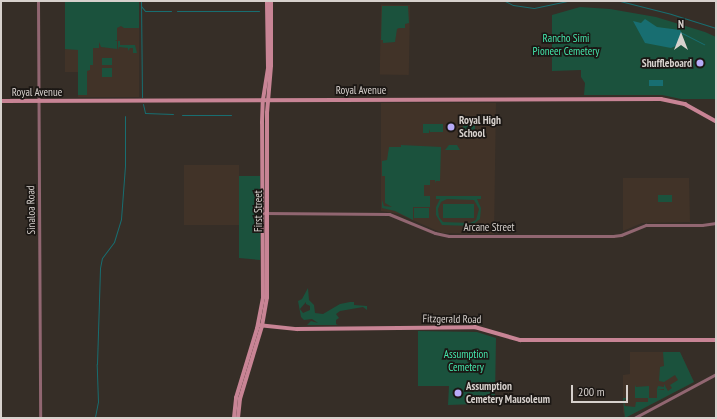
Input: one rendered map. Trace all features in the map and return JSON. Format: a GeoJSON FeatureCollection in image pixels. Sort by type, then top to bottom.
{"type":"FeatureCollection","features":[{"type":"Feature","properties":{"kind":"main road","name":"First Street"},"geometry":{"type":"LineString","coordinates":[[238,418],[240,399],[260,326],[263,298],[265,100],[268,67],[267,1]]}},
{"type":"Feature","properties":{"kind":"main road","name":"First Street"},"geometry":{"type":"LineString","coordinates":[[265,100],[271,66],[271,1]]}},
{"type":"Feature","properties":{"kind":"main road","name":"Royal Avenue"},"geometry":{"type":"LineString","coordinates":[[1,101],[661,99],[679,102],[709,118],[716,120]]}},
{"type":"Feature","properties":{"kind":"main road","name":"First Street"},"geometry":{"type":"LineString","coordinates":[[234,418],[238,390],[260,326]]}},
{"type":"Feature","properties":{"kind":"main road","name":"Fitzgerald Road"},"geometry":{"type":"LineString","coordinates":[[260,326],[297,329],[475,327],[520,340],[716,340]]}},
{"type":"Feature","properties":{"kind":"street","name":"Sinaloa Road"},"geometry":{"type":"LineString","coordinates":[[38,1],[40,418]]}},
{"type":"Feature","properties":{"kind":"street","name":"Arcane Street"},"geometry":{"type":"LineString","coordinates":[[265,213],[389,214],[435,233],[449,236],[613,236],[621,235],[646,225],[702,225],[716,223]]}},
{"type":"Feature","properties":{"kind":"street"},"geometry":{"type":"LineString","coordinates":[[634,418],[716,374]]}},
{"type":"Feature","properties":{"kind":"shaded area"},"geometry":{"type":"Polygon","coordinates":[[[65,1],[139,1],[139,97],[78,97],[78,72],[65,72],[65,1]]]}},
{"type":"Feature","properties":{"kind":"shaded area"},"geometry":{"type":"Polygon","coordinates":[[[381,4],[410,5],[409,75],[380,74],[381,4]]]}},
{"type":"Feature","properties":{"kind":"shaded area"},"geometry":{"type":"Polygon","coordinates":[[[381,103],[496,103],[494,234],[442,233],[399,214],[381,211],[381,103]]]}},
{"type":"Feature","properties":{"kind":"shaded area"},"geometry":{"type":"Polygon","coordinates":[[[184,165],[239,165],[239,225],[184,225],[184,165]]]}},
{"type":"Feature","properties":{"kind":"shaded area"},"geometry":{"type":"Polygon","coordinates":[[[623,178],[689,178],[690,222],[642,223],[623,231],[623,178]]]}},
{"type":"Feature","properties":{"kind":"shaded area"},"geometry":{"type":"Polygon","coordinates":[[[630,352],[680,352],[694,382],[625,418],[623,412],[623,375],[630,374],[630,352]]]}},
{"type":"Feature","properties":{"kind":"green space"},"geometry":{"type":"Polygon","coordinates":[[[65,1],[139,1],[139,28],[124,28],[121,26],[117,28],[117,40],[115,40],[117,41],[117,49],[101,47],[99,42],[99,48],[93,48],[93,65],[90,65],[90,70],[87,71],[87,95],[78,95],[78,50],[65,49],[65,1]]]}},
{"type":"Feature","properties":{"kind":"green space"},"geometry":{"type":"Polygon","coordinates":[[[382,6],[408,6],[409,23],[405,24],[405,28],[397,29],[395,42],[383,43],[383,40],[381,40],[382,6]]]}},
{"type":"Feature","properties":{"kind":"green space","name":"Rancho Simi Pioneer Cemetery"},"geometry":{"type":"Polygon","coordinates":[[[580,7],[610,9],[656,17],[705,32],[716,37],[716,99],[681,99],[662,95],[584,95],[585,83],[581,77],[581,70],[552,71],[552,15],[580,7]]]}},
{"type":"Feature","properties":{"kind":"green space"},"geometry":{"type":"Polygon","coordinates":[[[118,41],[120,41],[120,45],[135,45],[137,53],[133,53],[133,48],[130,48],[128,51],[128,48],[119,47],[118,50],[118,41]]]}},
{"type":"Feature","properties":{"kind":"green space"},"geometry":{"type":"Polygon","coordinates":[[[102,58],[112,58],[112,65],[102,65],[102,58]]]}},
{"type":"Feature","properties":{"kind":"green space"},"geometry":{"type":"Polygon","coordinates":[[[102,68],[112,68],[112,77],[102,77],[102,68]]]}},
{"type":"Feature","properties":{"kind":"green space"},"geometry":{"type":"Polygon","coordinates":[[[423,124],[443,124],[443,132],[430,132],[429,129],[429,133],[423,133],[423,124]]]}},
{"type":"Feature","properties":{"kind":"green space"},"geometry":{"type":"Polygon","coordinates":[[[463,124],[475,124],[475,132],[463,132],[463,124]]]}},
{"type":"Feature","properties":{"kind":"green space"},"geometry":{"type":"Polygon","coordinates":[[[401,145],[441,147],[440,181],[436,181],[435,183],[435,180],[430,180],[430,185],[424,185],[424,196],[430,196],[430,207],[413,207],[413,220],[395,211],[382,208],[382,200],[384,206],[392,207],[385,203],[385,176],[382,176],[382,161],[387,160],[389,147],[401,147],[401,145]]]}},
{"type":"Feature","properties":{"kind":"green space"},"geometry":{"type":"Polygon","coordinates":[[[449,145],[457,145],[460,150],[445,150],[449,145]]]}},
{"type":"Feature","properties":{"kind":"green space"},"geometry":{"type":"Polygon","coordinates":[[[239,176],[260,176],[261,210],[258,213],[261,217],[260,260],[239,258],[239,176]]]}},
{"type":"Feature","properties":{"kind":"green space"},"geometry":{"type":"Polygon","coordinates":[[[658,195],[672,195],[672,202],[658,202],[658,195]]]}},
{"type":"Feature","properties":{"kind":"green space"},"geometry":{"type":"Polygon","coordinates":[[[436,196],[481,196],[481,199],[477,199],[481,208],[480,219],[471,226],[442,225],[436,215],[436,207],[440,199],[436,199],[436,196]],[[447,199],[441,202],[438,209],[439,217],[443,222],[470,223],[476,220],[479,209],[474,200],[447,199]]]}},
{"type":"Feature","properties":{"kind":"green space"},"geometry":{"type":"Polygon","coordinates":[[[443,204],[474,204],[474,218],[443,218],[443,204]]]}},
{"type":"Feature","properties":{"kind":"green space"},"geometry":{"type":"Polygon","coordinates":[[[414,208],[429,208],[429,218],[414,218],[414,208]]]}},
{"type":"Feature","properties":{"kind":"green space"},"geometry":{"type":"Polygon","coordinates":[[[308,288],[309,300],[314,305],[315,313],[323,314],[340,304],[350,302],[354,302],[354,305],[367,306],[367,310],[363,307],[340,311],[336,314],[339,318],[336,320],[336,324],[338,325],[307,325],[311,321],[318,323],[312,319],[304,320],[301,317],[298,301],[302,299],[308,288]],[[306,302],[300,309],[303,313],[310,310],[310,306],[306,304],[306,302]]]}},
{"type":"Feature","properties":{"kind":"green space","name":"Assumption Cemetery"},"geometry":{"type":"Polygon","coordinates":[[[418,331],[477,332],[496,338],[495,396],[476,396],[476,404],[448,405],[449,386],[418,386],[418,331]]]}},
{"type":"Feature","properties":{"kind":"green space"},"geometry":{"type":"Polygon","coordinates":[[[663,352],[680,352],[694,382],[625,418],[623,398],[628,398],[624,400],[625,406],[635,407],[636,402],[648,402],[648,398],[657,398],[657,389],[658,386],[664,387],[664,384],[668,391],[672,388],[670,385],[678,380],[675,375],[664,382],[659,381],[660,367],[664,366],[663,352]]]}},
{"type":"Feature","properties":{"kind":"green space"},"geometry":{"type":"Polygon","coordinates":[[[635,385],[636,387],[649,386],[649,398],[635,398],[635,385]]]}},
{"type":"Feature","properties":{"kind":"water"},"geometry":{"type":"Polygon","coordinates":[[[645,19],[657,27],[680,30],[682,33],[678,45],[671,48],[645,43],[633,21],[641,23],[645,19]]]}},
{"type":"Feature","properties":{"kind":"water"},"geometry":{"type":"Polygon","coordinates":[[[649,80],[663,80],[663,86],[649,86],[649,80]]]}},
{"type":"Feature","properties":{"kind":"waterway"},"geometry":{"type":"LineString","coordinates":[[141,1],[142,97]]}},
{"type":"Feature","properties":{"kind":"waterway"},"geometry":{"type":"LineString","coordinates":[[505,1],[513,5],[534,8],[567,1]]}},
{"type":"Feature","properties":{"kind":"waterway"},"geometry":{"type":"LineString","coordinates":[[620,1],[671,14],[716,28]]}},
{"type":"Feature","properties":{"kind":"waterway"},"geometry":{"type":"LineString","coordinates":[[141,6],[145,11],[171,11]]}},
{"type":"Feature","properties":{"kind":"waterway"},"geometry":{"type":"LineString","coordinates":[[177,11],[259,11]]}},
{"type":"Feature","properties":{"kind":"waterway"},"geometry":{"type":"LineString","coordinates":[[682,33],[704,44]]}},
{"type":"Feature","properties":{"kind":"waterway"},"geometry":{"type":"LineString","coordinates":[[143,104],[145,113],[173,114]]}},
{"type":"Feature","properties":{"kind":"waterway"},"geometry":{"type":"LineString","coordinates":[[182,115],[231,115]]}},
{"type":"Feature","properties":{"kind":"waterway"},"geometry":{"type":"LineString","coordinates":[[95,417],[98,402],[97,364],[100,268],[102,258],[114,242],[121,219],[125,166],[125,116]]}},
{"type":"Feature","properties":{"kind":"place","name":"Shuffleboard"},"geometry":{"type":"Point","coordinates":[700,63]}},
{"type":"Feature","properties":{"kind":"place","name":"Royal High School"},"geometry":{"type":"Point","coordinates":[451,127]}},
{"type":"Feature","properties":{"kind":"place","name":"Assumption Cemetery Mausoleum"},"geometry":{"type":"Point","coordinates":[458,393]}}]}
